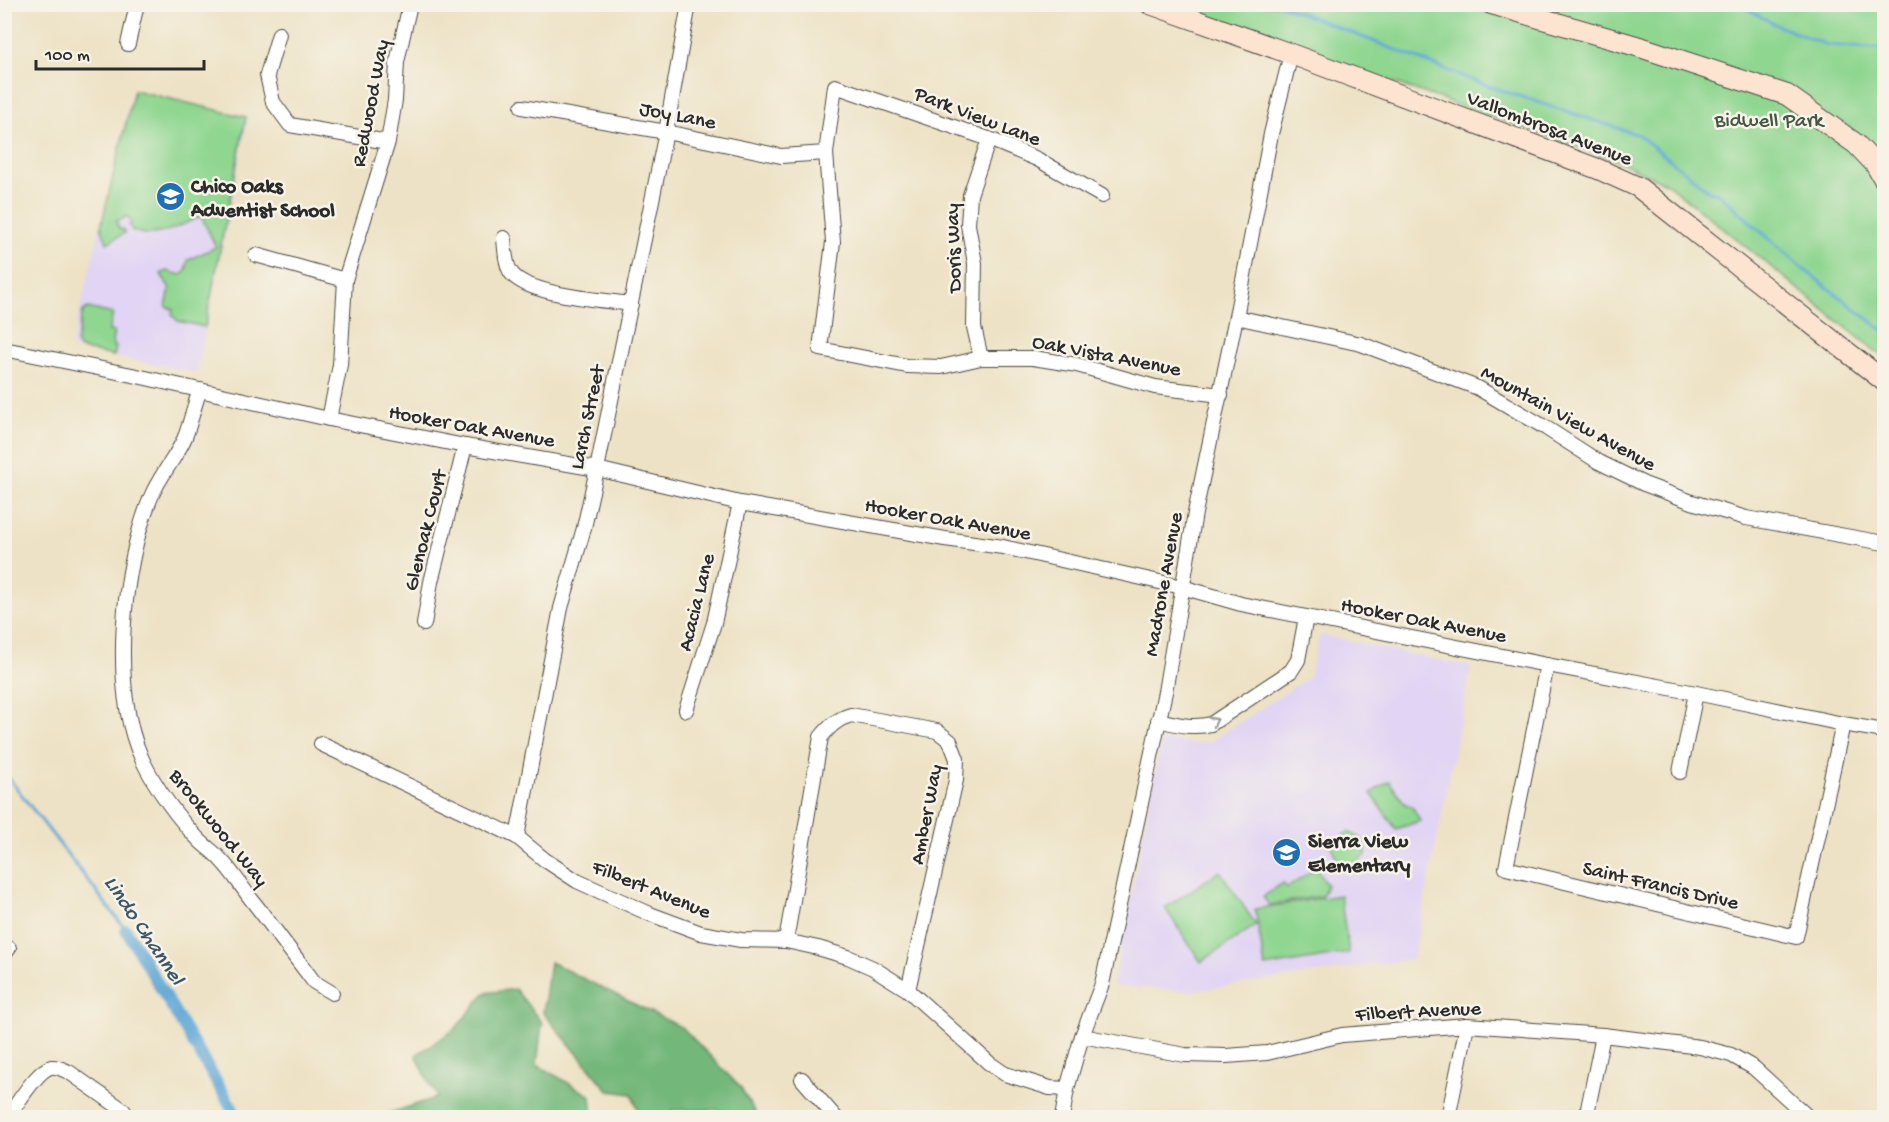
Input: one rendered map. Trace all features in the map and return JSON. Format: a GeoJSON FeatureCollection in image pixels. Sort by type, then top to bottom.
{"type":"FeatureCollection","features":[{"type":"Feature","properties":{"kind":"street"},"geometry":{"type":"LineString","coordinates":[[128,44],[137,4]]}},
{"type":"Feature","properties":{"kind":"street","name":"Redwood Way"},"geometry":{"type":"LineString","coordinates":[[329,419],[340,365],[345,279],[388,142],[395,100],[397,62],[410,4]]}},
{"type":"Feature","properties":{"kind":"street","name":"Larch Street"},"geometry":{"type":"LineString","coordinates":[[517,837],[561,608],[584,528],[597,469],[666,132],[689,4]]}},
{"type":"Feature","properties":{"kind":"street","name":"Vallombrosa Avenue"},"geometry":{"type":"LineString","coordinates":[[1150,4],[1291,54],[1587,165],[1638,187],[1884,381]]}},
{"type":"Feature","properties":{"kind":"street"},"geometry":{"type":"LineString","coordinates":[[1491,4],[1640,46],[1786,95],[1856,144],[1875,164],[1884,179]]}},
{"type":"Feature","properties":{"kind":"street"},"geometry":{"type":"LineString","coordinates":[[279,34],[267,75],[273,102],[290,125],[388,142]]}},
{"type":"Feature","properties":{"kind":"street","name":"Madrone Avenue"},"geometry":{"type":"LineString","coordinates":[[1062,1118],[1067,1089],[1082,1036],[1102,984],[1165,692],[1195,513],[1221,395],[1270,134],[1291,54]]}},
{"type":"Feature","properties":{"kind":"street","name":"Park View Lane"},"geometry":{"type":"LineString","coordinates":[[835,86],[989,139],[1037,159],[1102,196]]}},
{"type":"Feature","properties":{"kind":"street","name":"Oak Vista Avenue"},"geometry":{"type":"LineString","coordinates":[[835,86],[826,153],[833,242],[820,349],[908,366],[941,367],[981,358],[1033,358],[1077,365],[1155,387],[1221,395]]}},
{"type":"Feature","properties":{"kind":"street","name":"Joy Lane"},"geometry":{"type":"LineString","coordinates":[[522,107],[666,132],[781,156],[826,153]]}},
{"type":"Feature","properties":{"kind":"street","name":"Doris Way"},"geometry":{"type":"LineString","coordinates":[[981,358],[974,327],[975,263],[968,225],[970,195],[989,139]]}},
{"type":"Feature","properties":{"kind":"street"},"geometry":{"type":"LineString","coordinates":[[504,238],[510,271],[522,283],[546,291],[631,304]]}},
{"type":"Feature","properties":{"kind":"street"},"geometry":{"type":"LineString","coordinates":[[256,255],[345,279]]}},
{"type":"Feature","properties":{"kind":"street","name":"Mountain View Avenue"},"geometry":{"type":"LineString","coordinates":[[1236,317],[1361,344],[1478,388],[1599,462],[1692,502],[1746,518],[1884,543]]}},
{"type":"Feature","properties":{"kind":"street","name":"Hooker Oak Avenue"},"geometry":{"type":"LineString","coordinates":[[4,349],[329,419],[597,469],[740,503],[945,539],[1004,547],[1182,587],[1241,604],[1884,731]]}},
{"type":"Feature","properties":{"kind":"street","name":"Brookwood Way"},"geometry":{"type":"LineString","coordinates":[[200,390],[184,437],[151,496],[134,553],[123,644],[127,710],[142,759],[170,804],[199,841],[220,858],[314,982],[332,993]]}},
{"type":"Feature","properties":{"kind":"street","name":"Glenoak Court"},"geometry":{"type":"LineString","coordinates":[[424,624],[431,582],[465,446]]}},
{"type":"Feature","properties":{"kind":"street","name":"Acacia Lane"},"geometry":{"type":"LineString","coordinates":[[686,710],[714,623],[740,503]]}},
{"type":"Feature","properties":{"kind":"street"},"geometry":{"type":"LineString","coordinates":[[1158,720],[1185,726],[1202,727],[1211,724],[1291,671],[1295,666],[1306,617]]}},
{"type":"Feature","properties":{"kind":"street","name":"Saint Francis Drive"},"geometry":{"type":"LineString","coordinates":[[1547,665],[1506,868],[1796,937],[1843,724]]}},
{"type":"Feature","properties":{"kind":"street"},"geometry":{"type":"LineString","coordinates":[[1680,772],[1696,693]]}},
{"type":"Feature","properties":{"kind":"street","name":"Amber Way"},"geometry":{"type":"LineString","coordinates":[[786,941],[821,737],[830,726],[850,715],[937,731],[950,741],[957,759],[956,780],[908,990]]}},
{"type":"Feature","properties":{"kind":"street","name":"Filbert Avenue"},"geometry":{"type":"LineString","coordinates":[[321,744],[517,837],[545,860],[577,881],[650,914],[700,933],[741,940],[786,941],[848,957],[873,968],[908,990],[989,1063],[1005,1074],[1050,1088],[1067,1089]]}},
{"type":"Feature","properties":{"kind":"street"},"geometry":{"type":"LineString","coordinates":[[1448,1118],[1467,1025]]}},
{"type":"Feature","properties":{"kind":"street","name":"Filbert Avenue"},"geometry":{"type":"LineString","coordinates":[[1082,1036],[1185,1055],[1226,1056],[1267,1053],[1342,1035],[1467,1025],[1602,1035],[1701,1047],[1731,1055],[1754,1068],[1809,1118]]}},
{"type":"Feature","properties":{"kind":"street"},"geometry":{"type":"LineString","coordinates":[[1586,1118],[1602,1035]]}},
{"type":"Feature","properties":{"kind":"street"},"geometry":{"type":"LineString","coordinates":[[7,1118],[41,1072],[50,1067],[69,1072],[123,1110],[129,1118]]}},
{"type":"Feature","properties":{"kind":"street"},"geometry":{"type":"LineString","coordinates":[[802,1079],[836,1118]]}},
{"type":"Feature","properties":{"kind":"shaded area","name":"Chico Oaks Adventist School"},"geometry":{"type":"Polygon","coordinates":[[[133,89],[248,117],[197,373],[71,348],[133,89]]]}},
{"type":"Feature","properties":{"kind":"shaded area","name":"Sierra View Elementary"},"geometry":{"type":"Polygon","coordinates":[[[1320,635],[1471,667],[1413,959],[1192,991],[1113,986],[1162,739],[1193,744],[1210,742],[1309,677],[1320,635]]]}},
{"type":"Feature","properties":{"kind":"green space","name":"Bidwell Park"},"geometry":{"type":"Polygon","coordinates":[[[1173,5],[1884,5],[1884,358],[1669,185],[1623,163],[1173,5]]]}},
{"type":"Feature","properties":{"kind":"green space"},"geometry":{"type":"Polygon","coordinates":[[[134,90],[246,117],[205,327],[178,321],[172,315],[173,309],[166,307],[170,289],[161,274],[166,271],[181,275],[186,271],[188,260],[216,247],[201,216],[176,228],[149,234],[132,230],[129,225],[132,223],[127,216],[116,222],[120,230],[123,229],[125,233],[107,243],[101,226],[134,90]]]}},
{"type":"Feature","properties":{"kind":"green space"},"geometry":{"type":"Polygon","coordinates":[[[88,308],[113,314],[109,331],[114,332],[112,342],[116,347],[114,356],[80,349],[76,343],[83,311],[88,308]]]}},
{"type":"Feature","properties":{"kind":"green space"},"geometry":{"type":"Polygon","coordinates":[[[1389,781],[1405,804],[1412,806],[1420,821],[1396,829],[1371,793],[1389,781]]]}},
{"type":"Feature","properties":{"kind":"green space"},"geometry":{"type":"Polygon","coordinates":[[[1348,832],[1362,840],[1366,850],[1366,855],[1350,866],[1338,862],[1330,844],[1348,832]]]}},
{"type":"Feature","properties":{"kind":"green space"},"geometry":{"type":"Polygon","coordinates":[[[1316,868],[1327,885],[1322,896],[1269,905],[1263,897],[1283,883],[1287,888],[1316,868]]]}},
{"type":"Feature","properties":{"kind":"green space"},"geometry":{"type":"Polygon","coordinates":[[[1220,871],[1256,925],[1201,962],[1165,908],[1220,871]]]}},
{"type":"Feature","properties":{"kind":"green space"},"geometry":{"type":"Polygon","coordinates":[[[1340,895],[1349,953],[1265,967],[1255,909],[1340,895]]]}},
{"type":"Feature","properties":{"kind":"green space"},"geometry":{"type":"Polygon","coordinates":[[[550,962],[683,1028],[740,1087],[758,1117],[727,1117],[719,1110],[673,1110],[666,1117],[646,1117],[640,1113],[632,1094],[609,1091],[543,1013],[550,962]]]}},
{"type":"Feature","properties":{"kind":"green space"},"geometry":{"type":"Polygon","coordinates":[[[515,989],[542,1023],[537,1065],[591,1096],[593,1117],[378,1117],[438,1097],[416,1055],[455,1029],[485,993],[515,989]]]}},
{"type":"Feature","properties":{"kind":"waterway"},"geometry":{"type":"LineString","coordinates":[[1278,4],[1488,86],[1639,135],[1709,191],[1718,193],[1802,268],[1884,331]]}},
{"type":"Feature","properties":{"kind":"waterway"},"geometry":{"type":"LineString","coordinates":[[1738,4],[1778,26],[1827,45],[1884,49]]}},
{"type":"Feature","properties":{"kind":"waterway","name":"Lindo Channel"},"geometry":{"type":"LineString","coordinates":[[4,772],[126,930]]}},
{"type":"Feature","properties":{"kind":"waterway","name":"Lindo Channel"},"geometry":{"type":"LineString","coordinates":[[126,930],[238,1118]]}},
{"type":"Feature","properties":{"kind":"place","name":"Chico Oaks Adventist School"},"geometry":{"type":"Point","coordinates":[170,197]}},
{"type":"Feature","properties":{"kind":"place","name":"Sierra View Elementary"},"geometry":{"type":"Point","coordinates":[1287,852]}}]}
